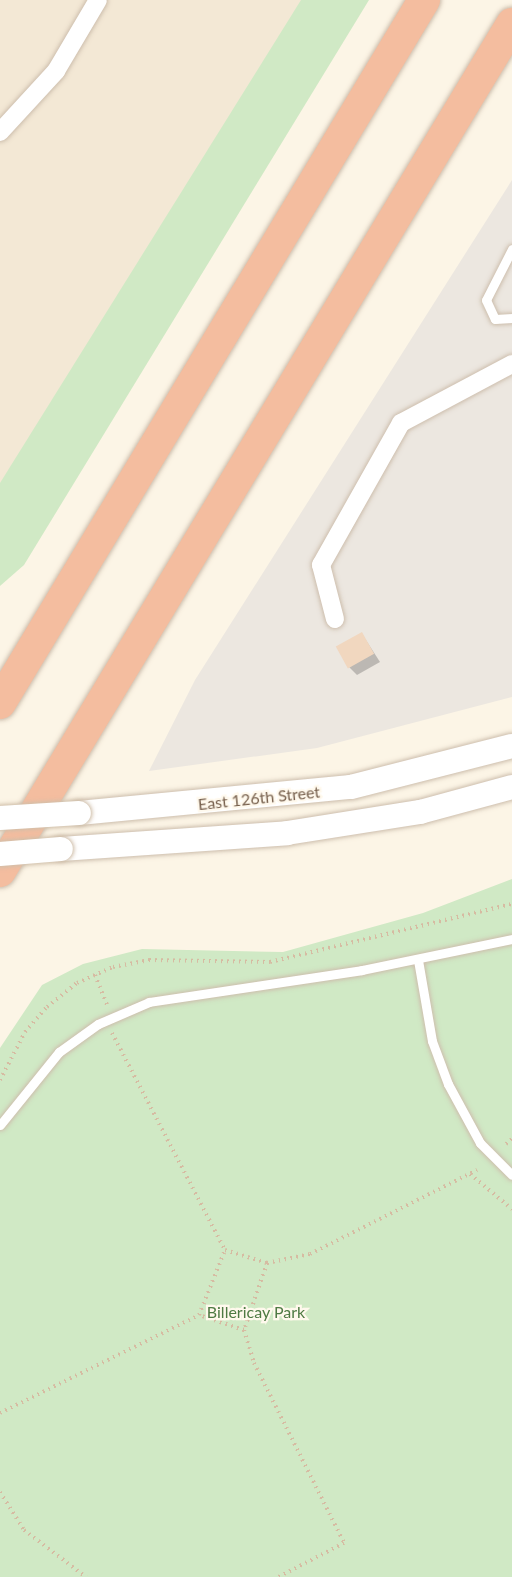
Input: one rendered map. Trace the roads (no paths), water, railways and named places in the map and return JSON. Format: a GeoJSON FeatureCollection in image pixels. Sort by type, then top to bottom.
{"type":"FeatureCollection","features":[{"type":"Feature","properties":{"kind":"highway"},"geometry":{"type":"LineString","coordinates":[[0,703],[424,0]]}},
{"type":"Feature","properties":{"kind":"highway"},"geometry":{"type":"LineString","coordinates":[[0,871],[512,24]]}},
{"type":"Feature","properties":{"kind":"main road","name":"East 126th Street"},"geometry":{"type":"LineString","coordinates":[[0,819],[341,789],[512,746]]}},
{"type":"Feature","properties":{"kind":"main road"},"geometry":{"type":"LineString","coordinates":[[0,854],[287,833],[420,812],[512,787]]}},
{"type":"Feature","properties":{"kind":"street"},"geometry":{"type":"LineString","coordinates":[[0,132],[56,71],[98,0]]}},
{"type":"Feature","properties":{"kind":"street"},"geometry":{"type":"LineString","coordinates":[[335,619],[321,565],[401,423],[512,364]]}},
{"type":"Feature","properties":{"kind":"lane"},"geometry":{"type":"LineString","coordinates":[[512,249],[486,300],[495,319],[512,318]]}},
{"type":"Feature","properties":{"kind":"lane"},"geometry":{"type":"LineString","coordinates":[[0,1125],[43,1066],[109,1018],[163,998],[418,960],[512,939]]}},
{"type":"Feature","properties":{"kind":"lane"},"geometry":{"type":"LineString","coordinates":[[418,960],[432,1041],[448,1083],[480,1143],[512,1175]]}},
{"type":"Feature","properties":{"kind":"park label","name":"Billericay Park"},"geometry":{"type":"Point","coordinates":[256,1312]}}]}
